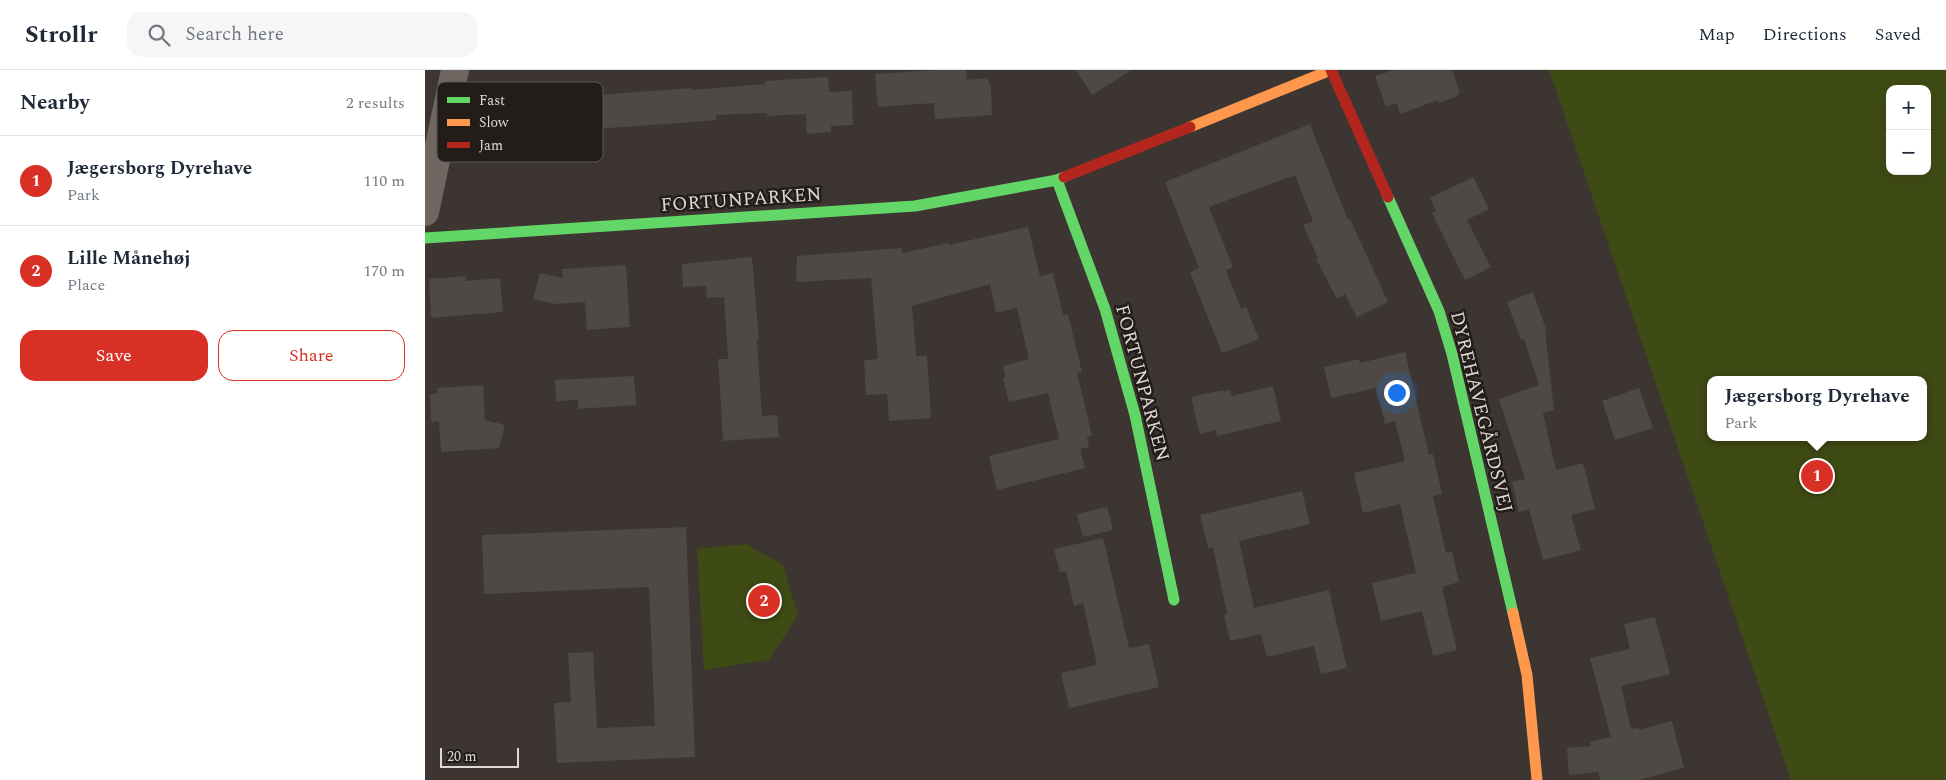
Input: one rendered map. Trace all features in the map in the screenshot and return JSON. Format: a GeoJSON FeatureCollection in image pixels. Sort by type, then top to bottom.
{"type":"FeatureCollection","features":[{"type":"Feature","properties":{"kind":"street","name":"FORTUNPARKEN"},"geometry":{"type":"LineString","coordinates":[[425,238],[915,206],[1057,180],[1331,70]]}},
{"type":"Feature","properties":{"kind":"street","name":"DYREHAVEGÅRDSVEJ"},"geometry":{"type":"LineString","coordinates":[[1331,70],[1439,311],[1527,675],[1537,780]]}},
{"type":"Feature","properties":{"kind":"street"},"geometry":{"type":"LineString","coordinates":[[425,212],[437,155]]}},
{"type":"Feature","properties":{"kind":"street","name":"FORTUNPARKEN"},"geometry":{"type":"LineString","coordinates":[[1057,180],[1108,318],[1135,415],[1174,600]]}},
{"type":"Feature","properties":{"kind":"green space"},"geometry":{"type":"Polygon","coordinates":[[[1549,70],[1946,70],[1946,780],[1791,780],[1549,70]]]}},
{"type":"Feature","properties":{"kind":"green space"},"geometry":{"type":"Polygon","coordinates":[[[746,544],[783,565],[798,615],[769,660],[704,670],[697,549],[746,544]]]}},
{"type":"Feature","properties":{"kind":"building"},"geometry":{"type":"Polygon","coordinates":[[[966,70],[967,80],[987,78],[991,87],[992,115],[935,119],[934,103],[878,107],[875,74],[966,70]]]}},
{"type":"Feature","properties":{"kind":"building"},"geometry":{"type":"Polygon","coordinates":[[[1076,70],[1131,70],[1092,95],[1076,70]]]}},
{"type":"Feature","properties":{"kind":"building"},"geometry":{"type":"Polygon","coordinates":[[[1394,70],[1452,70],[1460,93],[1457,94],[1458,96],[1439,103],[1438,100],[1400,114],[1397,103],[1386,107],[1375,76],[1394,70]]]}},
{"type":"Feature","properties":{"kind":"building"},"geometry":{"type":"Polygon","coordinates":[[[828,77],[829,92],[852,91],[853,125],[831,126],[831,132],[807,134],[806,114],[767,116],[767,113],[716,115],[716,120],[603,128],[603,94],[765,84],[765,81],[828,77]]]}},
{"type":"Feature","properties":{"kind":"building"},"geometry":{"type":"Polygon","coordinates":[[[1310,124],[1348,220],[1350,219],[1388,302],[1357,317],[1345,294],[1337,299],[1316,259],[1318,258],[1303,225],[1313,221],[1295,175],[1209,207],[1233,267],[1226,270],[1241,309],[1246,307],[1259,339],[1222,353],[1190,272],[1199,268],[1165,182],[1310,124]]]}},
{"type":"Feature","properties":{"kind":"building"},"geometry":{"type":"Polygon","coordinates":[[[1473,177],[1489,209],[1467,220],[1491,267],[1465,280],[1432,213],[1436,211],[1430,198],[1473,177]]]}},
{"type":"Feature","properties":{"kind":"building"},"geometry":{"type":"Polygon","coordinates":[[[1028,227],[1040,276],[1053,273],[1063,315],[1068,314],[1082,372],[1077,373],[1092,436],[1087,437],[1089,447],[1080,449],[1085,468],[997,490],[989,456],[1059,439],[1048,393],[1009,402],[1003,378],[1006,377],[1003,366],[1029,359],[1017,308],[996,313],[990,284],[912,306],[916,356],[927,356],[931,418],[889,421],[887,394],[866,395],[864,360],[878,359],[871,278],[796,282],[797,256],[901,248],[902,253],[949,243],[949,245],[1028,227]]]}},
{"type":"Feature","properties":{"kind":"building"},"geometry":{"type":"Polygon","coordinates":[[[752,257],[759,340],[757,340],[762,416],[777,415],[779,437],[723,441],[718,359],[728,359],[724,297],[707,298],[706,286],[683,287],[682,264],[752,257]]]}},
{"type":"Feature","properties":{"kind":"building"},"geometry":{"type":"Polygon","coordinates":[[[626,265],[630,327],[587,330],[585,302],[555,304],[533,299],[540,273],[563,278],[562,269],[626,265]]]}},
{"type":"Feature","properties":{"kind":"building"},"geometry":{"type":"Polygon","coordinates":[[[466,276],[466,281],[500,278],[503,312],[431,318],[429,279],[466,276]]]}},
{"type":"Feature","properties":{"kind":"building"},"geometry":{"type":"Polygon","coordinates":[[[1533,292],[1546,329],[1554,410],[1543,413],[1556,470],[1583,463],[1595,509],[1571,515],[1581,550],[1543,560],[1529,509],[1519,512],[1512,482],[1525,479],[1499,399],[1539,385],[1524,339],[1521,340],[1507,302],[1533,292]]]}},
{"type":"Feature","properties":{"kind":"building"},"geometry":{"type":"Polygon","coordinates":[[[1405,352],[1429,455],[1433,454],[1442,494],[1433,496],[1446,553],[1452,551],[1459,582],[1442,587],[1457,650],[1433,656],[1422,611],[1381,621],[1372,583],[1416,573],[1400,504],[1363,513],[1354,473],[1405,461],[1395,421],[1385,424],[1376,388],[1331,398],[1324,367],[1359,359],[1360,363],[1405,352]]]}},
{"type":"Feature","properties":{"kind":"building"},"geometry":{"type":"Polygon","coordinates":[[[634,376],[636,405],[578,409],[578,400],[556,401],[555,380],[634,376]]]}},
{"type":"Feature","properties":{"kind":"building"},"geometry":{"type":"Polygon","coordinates":[[[483,385],[485,420],[505,425],[499,448],[441,452],[439,421],[431,422],[430,394],[438,393],[437,388],[483,385]]]}},
{"type":"Feature","properties":{"kind":"building"},"geometry":{"type":"Polygon","coordinates":[[[1273,386],[1281,421],[1217,436],[1216,430],[1200,434],[1191,397],[1223,390],[1230,390],[1232,396],[1273,386]]]}},
{"type":"Feature","properties":{"kind":"building"},"geometry":{"type":"Polygon","coordinates":[[[1639,388],[1653,428],[1615,440],[1602,401],[1639,388]]]}},
{"type":"Feature","properties":{"kind":"building"},"geometry":{"type":"Polygon","coordinates":[[[1302,491],[1310,524],[1239,541],[1254,608],[1329,590],[1347,668],[1321,674],[1314,646],[1267,657],[1261,634],[1230,641],[1224,615],[1227,614],[1213,547],[1208,548],[1200,515],[1302,491]]]}},
{"type":"Feature","properties":{"kind":"building"},"geometry":{"type":"Polygon","coordinates":[[[1107,507],[1113,530],[1083,537],[1077,514],[1107,507]]]}},
{"type":"Feature","properties":{"kind":"building"},"geometry":{"type":"Polygon","coordinates":[[[686,527],[695,757],[557,763],[554,703],[571,702],[568,653],[593,652],[597,728],[655,726],[649,587],[484,594],[482,535],[686,527]]]}},
{"type":"Feature","properties":{"kind":"building"},"geometry":{"type":"Polygon","coordinates":[[[1103,538],[1129,648],[1149,644],[1159,687],[1069,708],[1061,673],[1097,665],[1083,603],[1074,606],[1066,571],[1060,572],[1054,549],[1103,538]]]}},
{"type":"Feature","properties":{"kind":"building"},"geometry":{"type":"Polygon","coordinates":[[[1655,617],[1670,674],[1621,686],[1631,729],[1639,728],[1639,730],[1672,721],[1684,768],[1639,780],[1600,780],[1598,772],[1569,775],[1567,748],[1591,746],[1590,742],[1611,737],[1590,658],[1630,649],[1624,624],[1655,617]]]}},
{"type":"Feature","properties":{"kind":"traffic: fast"},"geometry":{"type":"LineString","coordinates":[[425,238],[915,206],[1057,180],[1064,177]]}},
{"type":"Feature","properties":{"kind":"traffic: fast"},"geometry":{"type":"LineString","coordinates":[[1057,180],[1105,309],[1135,415],[1174,600]]}},
{"type":"Feature","properties":{"kind":"traffic: fast"},"geometry":{"type":"LineString","coordinates":[[1388,197],[1439,311],[1452,354],[1513,613]]}},
{"type":"Feature","properties":{"kind":"traffic: slow"},"geometry":{"type":"LineString","coordinates":[[1190,127],[1331,70]]}},
{"type":"Feature","properties":{"kind":"traffic: slow"},"geometry":{"type":"LineString","coordinates":[[1513,613],[1527,675],[1537,780]]}},
{"type":"Feature","properties":{"kind":"traffic: jam"},"geometry":{"type":"LineString","coordinates":[[1331,70],[1388,197]]}},
{"type":"Feature","properties":{"kind":"traffic: jam"},"geometry":{"type":"LineString","coordinates":[[1064,177],[1190,127]]}},
{"type":"Feature","properties":{"kind":"place","name":"Jægersborg Dyrehave"},"geometry":{"type":"Point","coordinates":[1817,476]}},
{"type":"Feature","properties":{"kind":"place","name":"Lille Månehøj"},"geometry":{"type":"Point","coordinates":[764,601]}}]}
